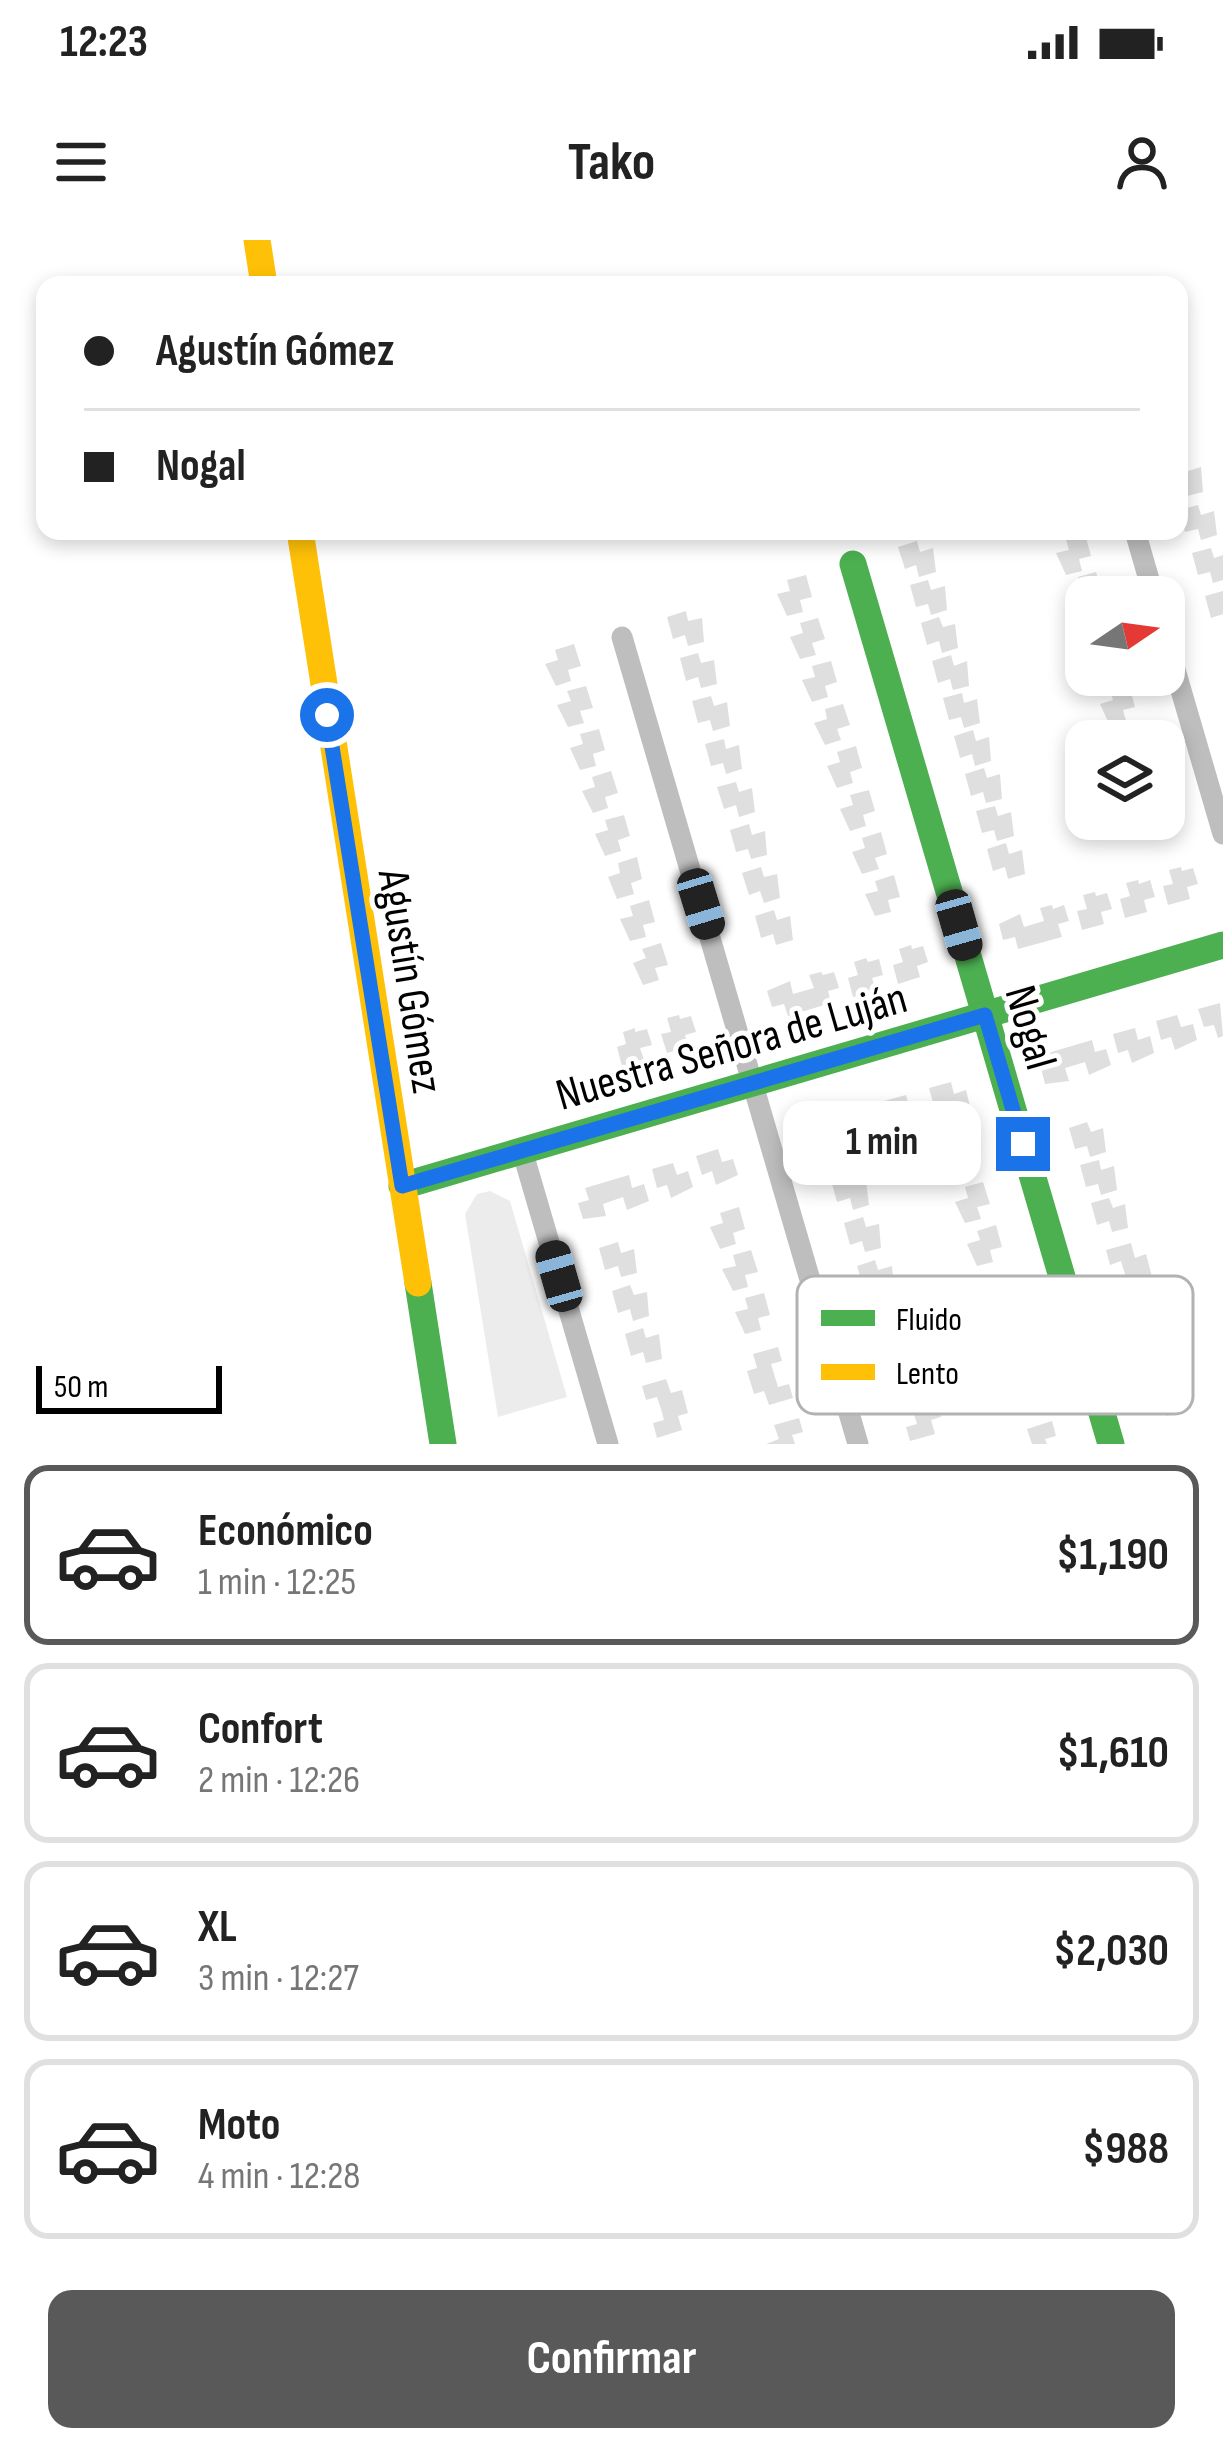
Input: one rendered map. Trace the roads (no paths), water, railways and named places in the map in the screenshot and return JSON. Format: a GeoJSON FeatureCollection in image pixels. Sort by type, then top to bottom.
{"type":"FeatureCollection","features":[{"type":"Feature","properties":{"kind":"street"},"geometry":{"type":"LineString","coordinates":[[257,240],[263,276]]}},
{"type":"Feature","properties":{"kind":"street","name":"Agustín Gómez"},"geometry":{"type":"LineString","coordinates":[[301,540],[442,1444]]}},
{"type":"Feature","properties":{"kind":"street"},"geometry":{"type":"LineString","coordinates":[[1138,540],[1148,576]]}},
{"type":"Feature","properties":{"kind":"street","name":"Nogal"},"geometry":{"type":"LineString","coordinates":[[853,564],[1062,1276]]}},
{"type":"Feature","properties":{"kind":"street"},"geometry":{"type":"LineString","coordinates":[[622,637],[810,1276]]}},
{"type":"Feature","properties":{"kind":"street"},"geometry":{"type":"LineString","coordinates":[[1183,696],[1223,834]]}},
{"type":"Feature","properties":{"kind":"street","name":"Nuestra Señora de Luján"},"geometry":{"type":"LineString","coordinates":[[402,1186],[1223,945]]}},
{"type":"Feature","properties":{"kind":"street"},"geometry":{"type":"LineString","coordinates":[[522,1150],[608,1444]]}},
{"type":"Feature","properties":{"kind":"street"},"geometry":{"type":"LineString","coordinates":[[850,1414],[859,1444]]}},
{"type":"Feature","properties":{"kind":"street","name":"Nogal"},"geometry":{"type":"LineString","coordinates":[[1102,1414],[1111,1444]]}}]}
